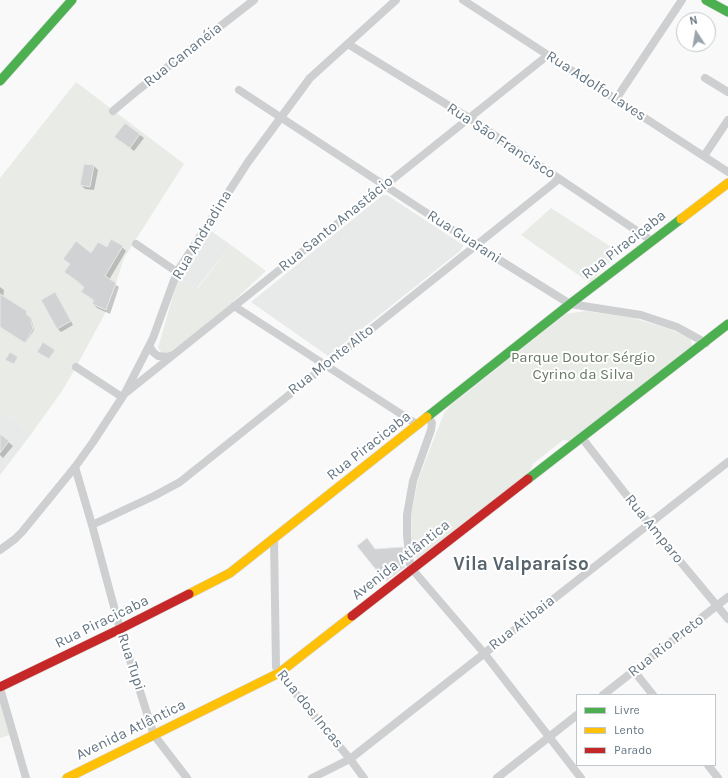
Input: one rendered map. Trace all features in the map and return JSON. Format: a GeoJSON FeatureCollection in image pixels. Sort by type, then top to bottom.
{"type":"FeatureCollection","features":[{"type":"Feature","properties":{"kind":"street"},"geometry":{"type":"LineString","coordinates":[[0,81],[72,0]]}},
{"type":"Feature","properties":{"kind":"street","name":"Rua Cananéia"},"geometry":{"type":"LineString","coordinates":[[113,111],[156,75],[254,0]]}},
{"type":"Feature","properties":{"kind":"street","name":"Rua Andradina"},"geometry":{"type":"LineString","coordinates":[[0,550],[22,532],[94,442],[150,347],[177,272],[248,162],[310,78],[396,0]]}},
{"type":"Feature","properties":{"kind":"street","name":"Rua Adolfo Laves"},"geometry":{"type":"LineString","coordinates":[[463,0],[728,172]]}},
{"type":"Feature","properties":{"kind":"street"},"geometry":{"type":"LineString","coordinates":[[616,99],[682,0]]}},
{"type":"Feature","properties":{"kind":"street"},"geometry":{"type":"LineString","coordinates":[[706,0],[719,4],[728,12]]}},
{"type":"Feature","properties":{"kind":"street","name":"Rua São Francisco"},"geometry":{"type":"LineString","coordinates":[[348,44],[469,118],[652,240]]}},
{"type":"Feature","properties":{"kind":"street","name":"Rua Santo Anastácio"},"geometry":{"type":"LineString","coordinates":[[123,395],[548,55]]}},
{"type":"Feature","properties":{"kind":"street"},"geometry":{"type":"LineString","coordinates":[[705,78],[728,92]]}},
{"type":"Feature","properties":{"kind":"street","name":"Rua Guarani"},"geometry":{"type":"LineString","coordinates":[[239,90],[477,246],[570,304],[641,316],[677,327],[706,343]]}},
{"type":"Feature","properties":{"kind":"street"},"geometry":{"type":"LineString","coordinates":[[704,156],[728,120]]}},
{"type":"Feature","properties":{"kind":"street","name":"Rua Monte Alto"},"geometry":{"type":"LineString","coordinates":[[92,524],[154,496],[180,482],[560,179]]}},
{"type":"Feature","properties":{"kind":"street","name":"Rua Piracicaba"},"geometry":{"type":"LineString","coordinates":[[0,687],[224,578],[570,304],[728,183]]}},
{"type":"Feature","properties":{"kind":"street"},"geometry":{"type":"LineString","coordinates":[[136,244],[177,272]]}},
{"type":"Feature","properties":{"kind":"street"},"geometry":{"type":"LineString","coordinates":[[234,306],[418,425]]}},
{"type":"Feature","properties":{"kind":"street","name":"Avenida Atlântica"},"geometry":{"type":"LineString","coordinates":[[67,778],[279,673],[706,343],[728,324]]}},
{"type":"Feature","properties":{"kind":"street"},"geometry":{"type":"LineString","coordinates":[[150,347],[158,356],[168,357],[174,355]]}},
{"type":"Feature","properties":{"kind":"street"},"geometry":{"type":"LineString","coordinates":[[76,367],[123,395]]}},
{"type":"Feature","properties":{"kind":"street"},"geometry":{"type":"LineString","coordinates":[[428,416],[432,423],[432,430],[413,481],[407,515],[409,561],[412,569],[484,653],[581,778]]}},
{"type":"Feature","properties":{"kind":"street","name":"Rua Amparo"},"geometry":{"type":"LineString","coordinates":[[582,438],[649,524],[728,619]]}},
{"type":"Feature","properties":{"kind":"street","name":"Rua Atibaia"},"geometry":{"type":"LineString","coordinates":[[312,778],[350,759],[728,462]]}},
{"type":"Feature","properties":{"kind":"street","name":"Rua Tupi"},"geometry":{"type":"LineString","coordinates":[[74,467],[92,524],[120,629],[154,735],[187,778]]}},
{"type":"Feature","properties":{"kind":"street","name":"Rua dos Incas"},"geometry":{"type":"LineString","coordinates":[[274,538],[275,662],[279,673],[364,778]]}},
{"type":"Feature","properties":{"kind":"street","name":"Rua Rio Preto"},"geometry":{"type":"LineString","coordinates":[[604,694],[728,597]]}},
{"type":"Feature","properties":{"kind":"street"},"geometry":{"type":"LineString","coordinates":[[634,671],[652,694]]}},
{"type":"Feature","properties":{"kind":"street"},"geometry":{"type":"LineString","coordinates":[[0,687],[26,778]]}},
{"type":"Feature","properties":{"kind":"street"},"geometry":{"type":"LineString","coordinates":[[497,778],[576,716]]}},
{"type":"Feature","properties":{"kind":"street"},"geometry":{"type":"LineString","coordinates":[[709,766],[718,778]]}},
{"type":"Feature","properties":{"kind":"shaded area"},"geometry":{"type":"Polygon","coordinates":[[[383,195],[387,195],[463,246],[460,251],[328,356],[251,302],[383,195]]]}},
{"type":"Feature","properties":{"kind":"shaded area"},"geometry":{"type":"Polygon","coordinates":[[[211,231],[231,245],[196,289],[182,280],[211,231]]]}},
{"type":"Feature","properties":{"kind":"shaded area"},"geometry":{"type":"Polygon","coordinates":[[[0,411],[32,433],[0,475],[0,411]]]}},
{"type":"Feature","properties":{"kind":"green space"},"geometry":{"type":"Polygon","coordinates":[[[76,82],[184,164],[124,258],[110,302],[103,317],[62,391],[32,433],[0,411],[0,178],[76,82]]]}},
{"type":"Feature","properties":{"kind":"green space"},"geometry":{"type":"Polygon","coordinates":[[[551,208],[619,252],[590,283],[521,235],[551,208]]]}},
{"type":"Feature","properties":{"kind":"green space"},"geometry":{"type":"Polygon","coordinates":[[[231,245],[266,271],[227,307],[168,354],[162,353],[158,348],[178,278],[197,289],[231,245]]]}},
{"type":"Feature","properties":{"kind":"green space","name":"Parque Doutor Sérgio Cyrino da Silva"},"geometry":{"type":"Polygon","coordinates":[[[586,311],[633,318],[667,328],[690,338],[692,346],[570,441],[563,440],[533,464],[529,473],[418,559],[412,557],[411,516],[418,480],[444,413],[450,406],[566,314],[586,311]]]}},
{"type":"Feature","properties":{"kind":"green space"},"geometry":{"type":"Polygon","coordinates":[[[0,693],[10,735],[0,738],[0,693]]]}},
{"type":"Feature","properties":{"kind":"building"},"geometry":{"type":"Polygon","coordinates":[[[125,123],[140,134],[130,148],[114,137],[125,123]]]}},
{"type":"Feature","properties":{"kind":"building"},"geometry":{"type":"Polygon","coordinates":[[[84,164],[94,165],[90,187],[80,185],[84,164]]]}},
{"type":"Feature","properties":{"kind":"building"},"geometry":{"type":"Polygon","coordinates":[[[111,239],[123,246],[105,276],[116,283],[106,310],[92,304],[94,300],[81,292],[84,287],[64,272],[70,264],[63,259],[76,241],[91,253],[98,242],[107,247],[111,239]]]}},
{"type":"Feature","properties":{"kind":"building"},"geometry":{"type":"Polygon","coordinates":[[[55,292],[71,321],[57,329],[41,300],[55,292]]]}},
{"type":"Feature","properties":{"kind":"building"},"geometry":{"type":"Polygon","coordinates":[[[0,294],[27,311],[26,314],[30,317],[33,329],[25,343],[0,327],[0,294]]]}},
{"type":"Feature","properties":{"kind":"building"},"geometry":{"type":"Polygon","coordinates":[[[43,342],[55,350],[49,359],[37,352],[43,342]]]}},
{"type":"Feature","properties":{"kind":"building"},"geometry":{"type":"Polygon","coordinates":[[[10,352],[18,357],[14,364],[5,360],[10,352]]]}},
{"type":"Feature","properties":{"kind":"building"},"geometry":{"type":"Polygon","coordinates":[[[0,434],[9,441],[0,453],[0,434]]]}},
{"type":"Feature","properties":{"kind":"building"},"geometry":{"type":"Polygon","coordinates":[[[367,538],[375,549],[403,547],[405,566],[385,581],[357,546],[367,538]]]}},
{"type":"Feature","properties":{"kind":"traffic: fast"},"geometry":{"type":"LineString","coordinates":[[0,81],[72,0]]}},
{"type":"Feature","properties":{"kind":"traffic: fast"},"geometry":{"type":"LineString","coordinates":[[706,0],[728,12]]}},
{"type":"Feature","properties":{"kind":"traffic: fast"},"geometry":{"type":"LineString","coordinates":[[427,417],[570,304],[681,219]]}},
{"type":"Feature","properties":{"kind":"traffic: fast"},"geometry":{"type":"LineString","coordinates":[[528,479],[728,324]]}},
{"type":"Feature","properties":{"kind":"traffic: slow"},"geometry":{"type":"LineString","coordinates":[[681,219],[728,183]]}},
{"type":"Feature","properties":{"kind":"traffic: slow"},"geometry":{"type":"LineString","coordinates":[[189,594],[230,573],[427,417]]}},
{"type":"Feature","properties":{"kind":"traffic: slow"},"geometry":{"type":"LineString","coordinates":[[67,778],[279,673],[352,616]]}},
{"type":"Feature","properties":{"kind":"traffic: jam"},"geometry":{"type":"LineString","coordinates":[[352,616],[528,479]]}},
{"type":"Feature","properties":{"kind":"traffic: jam"},"geometry":{"type":"LineString","coordinates":[[0,687],[189,594]]}},
{"type":"Feature","properties":{"kind":"district","name":"Vila Valparaíso"},"geometry":{"type":"Point","coordinates":[521,565]}}]}
